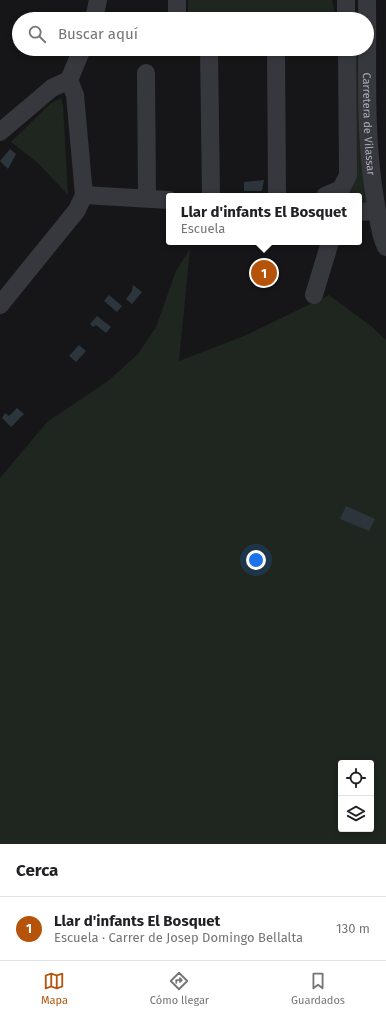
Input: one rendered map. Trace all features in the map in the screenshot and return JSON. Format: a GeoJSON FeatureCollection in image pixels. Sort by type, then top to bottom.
{"type":"FeatureCollection","features":[{"type":"Feature","properties":{"kind":"street"},"geometry":{"type":"LineString","coordinates":[[95,12],[98,0]]}},
{"type":"Feature","properties":{"kind":"street"},"geometry":{"type":"LineString","coordinates":[[177,0],[177,12]]}},
{"type":"Feature","properties":{"kind":"street"},"geometry":{"type":"LineString","coordinates":[[346,0],[346,12]]}},
{"type":"Feature","properties":{"kind":"street","name":"Carretera de Vilassar"},"geometry":{"type":"LineString","coordinates":[[367,0],[367,12]]}},
{"type":"Feature","properties":{"kind":"street"},"geometry":{"type":"LineString","coordinates":[[0,305],[77,210],[84,195],[75,95],[70,80],[79,56]]}},
{"type":"Feature","properties":{"kind":"street"},"geometry":{"type":"LineString","coordinates":[[209,56],[211,193]]}},
{"type":"Feature","properties":{"kind":"street"},"geometry":{"type":"LineString","coordinates":[[276,56],[277,193]]}},
{"type":"Feature","properties":{"kind":"street"},"geometry":{"type":"LineString","coordinates":[[332,193],[341,189],[348,175],[347,56]]}},
{"type":"Feature","properties":{"kind":"street","name":"Carretera de Vilassar"},"geometry":{"type":"LineString","coordinates":[[367,56],[368,136],[371,175],[377,211],[386,247]]}},
{"type":"Feature","properties":{"kind":"street"},"geometry":{"type":"LineString","coordinates":[[146,73],[147,198]]}},
{"type":"Feature","properties":{"kind":"street"},"geometry":{"type":"LineString","coordinates":[[0,132],[52,88],[70,80]]}},
{"type":"Feature","properties":{"kind":"street"},"geometry":{"type":"LineString","coordinates":[[84,195],[166,200]]}},
{"type":"Feature","properties":{"kind":"street"},"geometry":{"type":"LineString","coordinates":[[362,212],[377,211]]}},
{"type":"Feature","properties":{"kind":"street"},"geometry":{"type":"LineString","coordinates":[[314,295],[329,245]]}},
{"type":"Feature","properties":{"kind":"shaded area"},"geometry":{"type":"Polygon","coordinates":[[[188,0],[332,0],[335,12],[188,12],[188,0]]]}},
{"type":"Feature","properties":{"kind":"shaded area"},"geometry":{"type":"Polygon","coordinates":[[[347,56],[366,56],[374,209],[362,209],[362,193],[332,193],[341,189],[347,56]]]}},
{"type":"Feature","properties":{"kind":"shaded area"},"geometry":{"type":"Polygon","coordinates":[[[61,98],[63,106],[68,195],[38,163],[11,142],[50,104],[61,98]]]}},
{"type":"Feature","properties":{"kind":"shaded area"},"geometry":{"type":"Polygon","coordinates":[[[10,149],[16,154],[8,169],[0,161],[10,149]]]}},
{"type":"Feature","properties":{"kind":"shaded area"},"geometry":{"type":"Polygon","coordinates":[[[264,180],[262,191],[244,191],[244,182],[264,180]]]}},
{"type":"Feature","properties":{"kind":"shaded area"},"geometry":{"type":"Polygon","coordinates":[[[190,249],[179,361],[244,336],[329,295],[371,326],[386,340],[386,844],[0,844],[0,478],[47,422],[108,381],[138,354],[156,327],[176,271],[190,249]]]}},
{"type":"Feature","properties":{"kind":"shaded area"},"geometry":{"type":"Polygon","coordinates":[[[133,285],[142,292],[132,304],[126,299],[132,291],[133,285]]]}},
{"type":"Feature","properties":{"kind":"shaded area"},"geometry":{"type":"Polygon","coordinates":[[[109,295],[122,306],[117,312],[104,301],[109,295]]]}},
{"type":"Feature","properties":{"kind":"shaded area"},"geometry":{"type":"Polygon","coordinates":[[[97,316],[111,327],[106,333],[96,325],[93,327],[90,324],[97,316]]]}},
{"type":"Feature","properties":{"kind":"shaded area"},"geometry":{"type":"Polygon","coordinates":[[[79,345],[86,351],[76,362],[69,356],[79,345]]]}},
{"type":"Feature","properties":{"kind":"shaded area"},"geometry":{"type":"Polygon","coordinates":[[[17,408],[24,414],[11,427],[2,418],[5,413],[9,416],[17,408]]]}},
{"type":"Feature","properties":{"kind":"shaded area"},"geometry":{"type":"Polygon","coordinates":[[[346,506],[375,519],[369,531],[340,519],[346,506]]]}},
{"type":"Feature","properties":{"kind":"place","name":"Llar d'infants El Bosquet"},"geometry":{"type":"Point","coordinates":[264,273]}}]}
